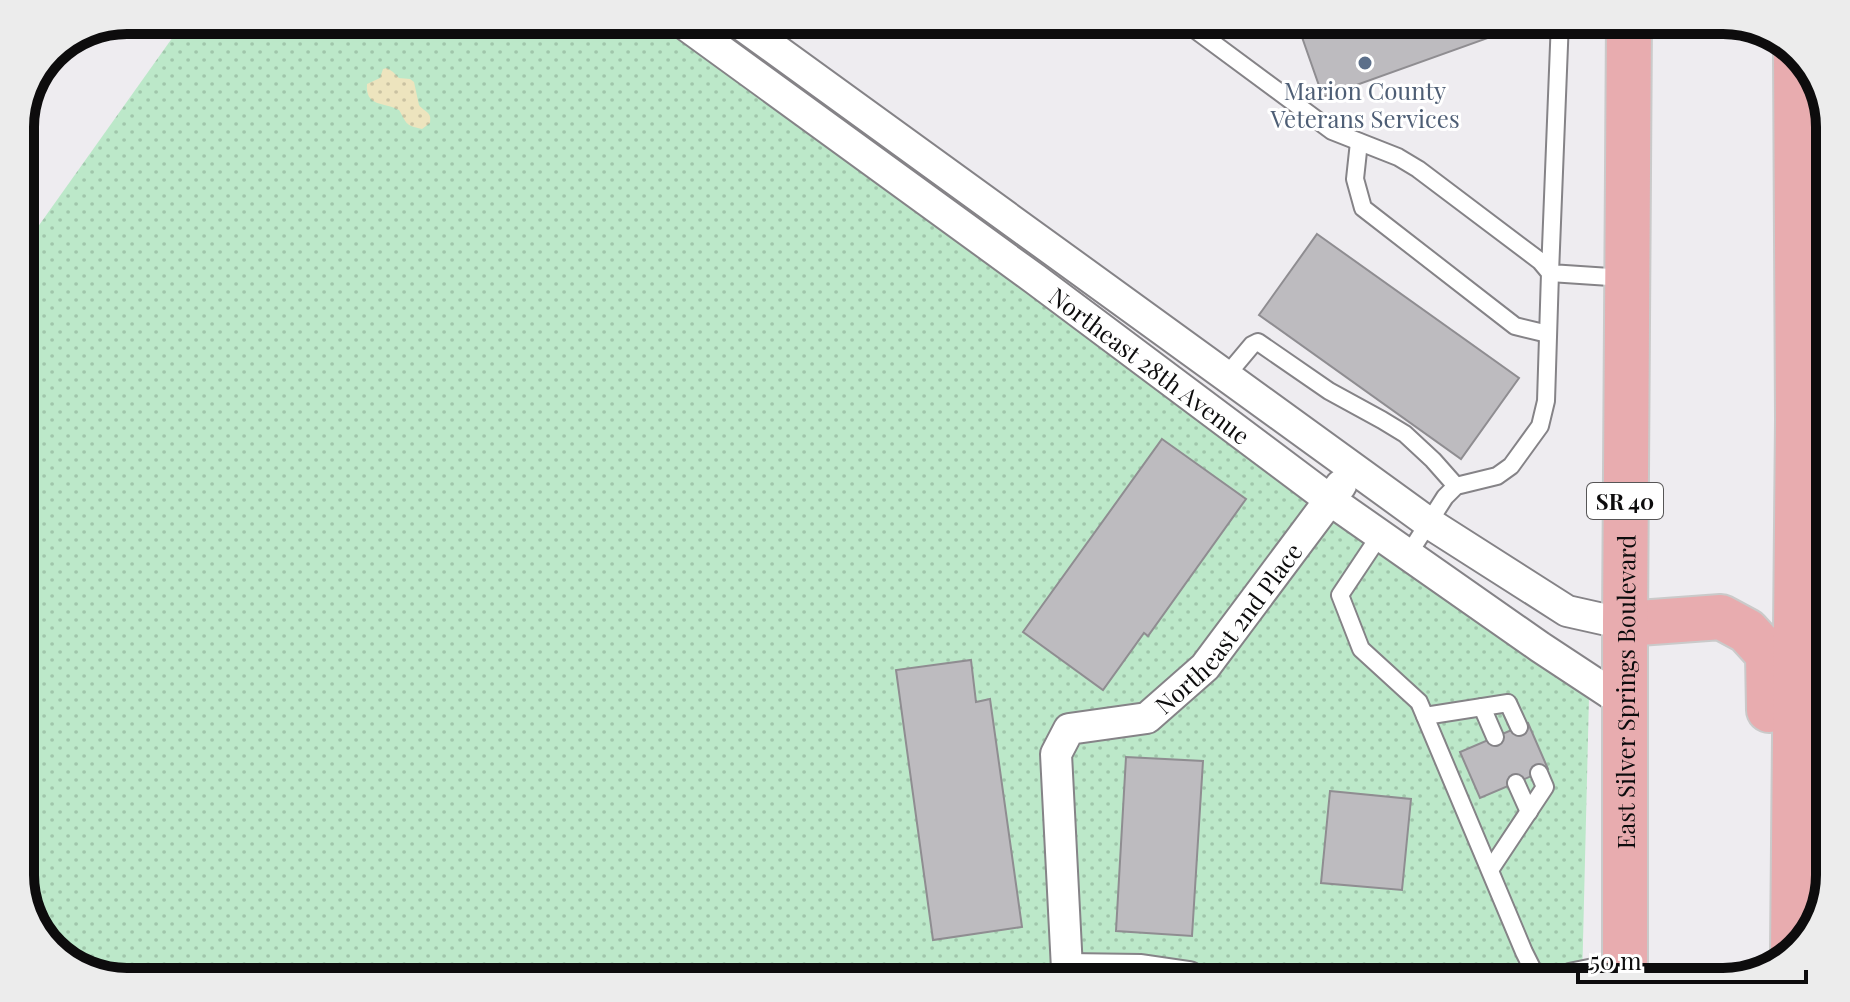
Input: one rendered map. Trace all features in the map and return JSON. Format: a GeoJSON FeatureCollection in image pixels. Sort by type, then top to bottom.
{"type":"FeatureCollection","features":[{"type":"Feature","properties":{"kind":"main road","name":"East Silver Springs Boulevard"},"geometry":{"type":"LineString","coordinates":[[1625,968],[1629,34]]}},
{"type":"Feature","properties":{"kind":"main road"},"geometry":{"type":"LineString","coordinates":[[1793,936],[1795,737],[1814,421],[1797,72]]}},
{"type":"Feature","properties":{"kind":"main road"},"geometry":{"type":"LineString","coordinates":[[1625,624],[1721,617],[1747,631],[1768,654],[1772,953]]}},
{"type":"Feature","properties":{"kind":"street","name":"Northeast 28th Avenue"},"geometry":{"type":"LineString","coordinates":[[698,34],[1035,279],[1330,500],[1625,703]]}},
{"type":"Feature","properties":{"kind":"street","name":"Northeast 28th Avenue"},"geometry":{"type":"LineString","coordinates":[[754,34],[1429,523],[1567,611],[1625,624]]}},
{"type":"Feature","properties":{"kind":"street","name":"Northeast 2nd Place"},"geometry":{"type":"LineString","coordinates":[[1071,968],[1056,754],[1069,729],[1147,718],[1205,667],[1352,468]]}},
{"type":"Feature","properties":{"kind":"lane"},"geometry":{"type":"LineString","coordinates":[[1201,34],[1332,131],[1398,157],[1418,169],[1540,261],[1550,273],[1627,278]]}},
{"type":"Feature","properties":{"kind":"lane"},"geometry":{"type":"LineString","coordinates":[[1408,555],[1445,497],[1456,486],[1497,476],[1511,466],[1540,426],[1546,401],[1559,34]]}},
{"type":"Feature","properties":{"kind":"lane"},"geometry":{"type":"LineString","coordinates":[[1359,142],[1355,179],[1363,208],[1515,326],[1548,334]]}},
{"type":"Feature","properties":{"kind":"lane"},"geometry":{"type":"LineString","coordinates":[[1226,376],[1258,342],[1329,391],[1405,434],[1456,486]]}},
{"type":"Feature","properties":{"kind":"lane"},"geometry":{"type":"LineString","coordinates":[[1380,535],[1340,595],[1361,649],[1419,702],[1533,968]]}},
{"type":"Feature","properties":{"kind":"lane"},"geometry":{"type":"LineString","coordinates":[[1425,716],[1508,703],[1519,727]]}},
{"type":"Feature","properties":{"kind":"lane"},"geometry":{"type":"LineString","coordinates":[[1482,707],[1495,737]]}},
{"type":"Feature","properties":{"kind":"lane"},"geometry":{"type":"LineString","coordinates":[[1795,737],[1816,751]]}},
{"type":"Feature","properties":{"kind":"lane"},"geometry":{"type":"LineString","coordinates":[[1490,870],[1545,787],[1539,773]]}},
{"type":"Feature","properties":{"kind":"lane"},"geometry":{"type":"LineString","coordinates":[[1516,783],[1529,812]]}},
{"type":"Feature","properties":{"kind":"green space"},"geometry":{"type":"Polygon","coordinates":[[[175,34],[676,34],[1046,297],[1589,697],[1582,968],[127,968],[86,958],[66,945],[50,926],[39,905],[34,881],[34,232],[175,34]]]}},
{"type":"Feature","properties":{"kind":"sand"},"geometry":{"type":"Polygon","coordinates":[[[387,68],[399,78],[414,82],[419,105],[430,116],[430,123],[422,129],[407,123],[399,110],[369,97],[367,84],[380,78],[383,69],[387,68]]]}},
{"type":"Feature","properties":{"kind":"building","name":"Marion County Veterans Services"},"geometry":{"type":"Polygon","coordinates":[[[1301,34],[1499,34],[1323,97],[1301,34]]]}},
{"type":"Feature","properties":{"kind":"building"},"geometry":{"type":"Polygon","coordinates":[[[1317,234],[1519,378],[1461,459],[1259,315],[1317,234]]]}},
{"type":"Feature","properties":{"kind":"building"},"geometry":{"type":"Polygon","coordinates":[[[1162,439],[1246,499],[1148,636],[1144,633],[1103,690],[1023,632],[1162,439]]]}},
{"type":"Feature","properties":{"kind":"building"},"geometry":{"type":"Polygon","coordinates":[[[971,660],[976,702],[990,699],[1022,927],[933,940],[896,670],[971,660]]]}},
{"type":"Feature","properties":{"kind":"building"},"geometry":{"type":"Polygon","coordinates":[[[1528,723],[1548,769],[1480,798],[1460,752],[1528,723]]]}},
{"type":"Feature","properties":{"kind":"building"},"geometry":{"type":"Polygon","coordinates":[[[1126,757],[1203,761],[1192,936],[1116,931],[1126,757]]]}},
{"type":"Feature","properties":{"kind":"building"},"geometry":{"type":"Polygon","coordinates":[[[1330,791],[1411,799],[1402,890],[1321,883],[1330,791]]]}},
{"type":"Feature","properties":{"kind":"place","name":"Marion County Veterans Services"},"geometry":{"type":"Point","coordinates":[1365,63]}}]}
